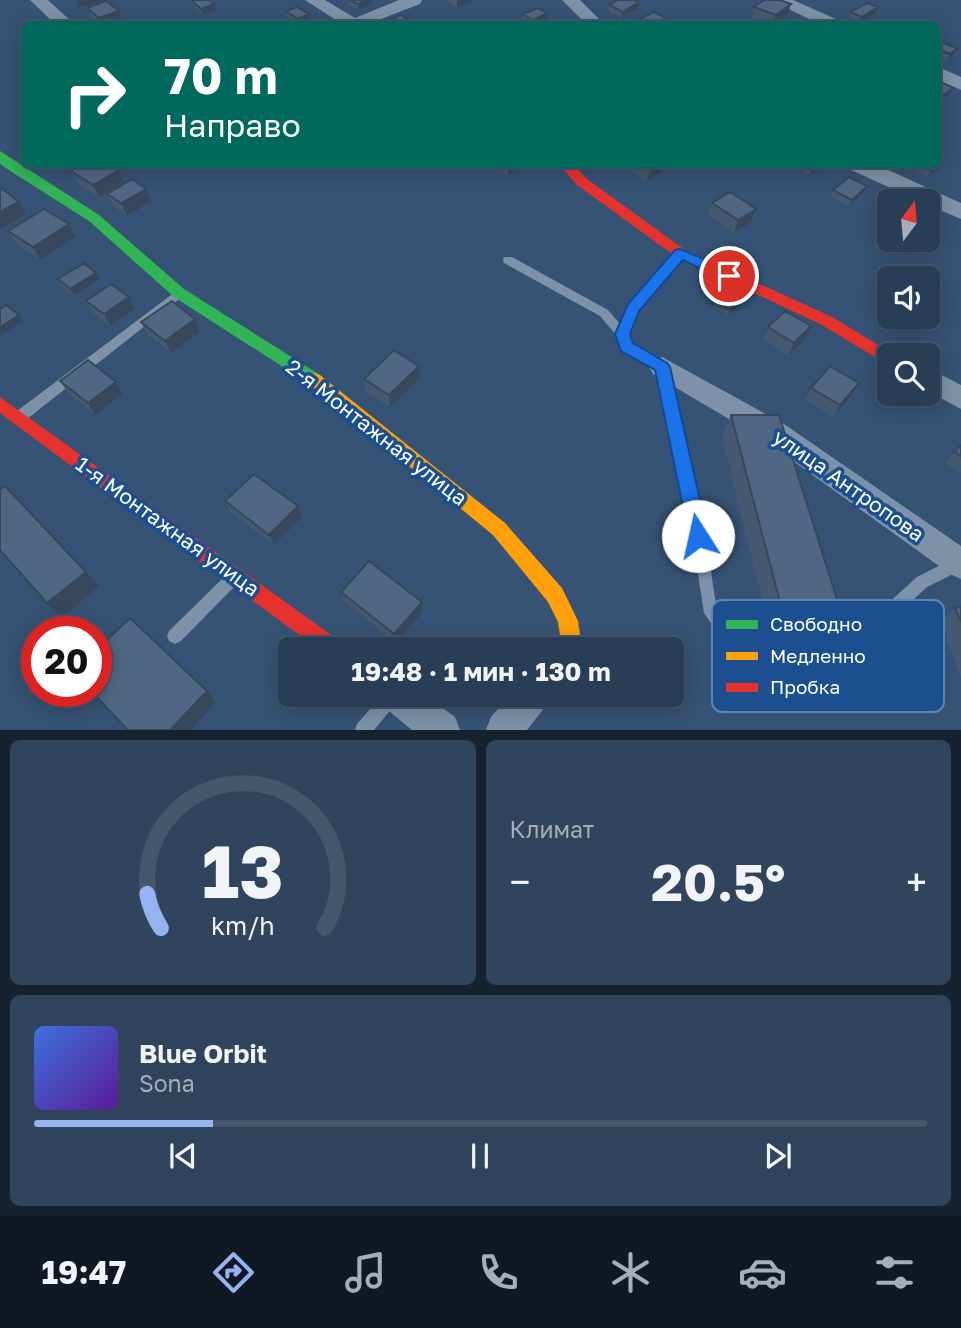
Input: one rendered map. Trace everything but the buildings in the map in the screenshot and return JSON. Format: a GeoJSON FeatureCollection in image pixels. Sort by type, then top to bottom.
{"type":"FeatureCollection","features":[{"type":"Feature","properties":{"kind":"street"},"geometry":{"type":"LineString","coordinates":[[38,0],[62,21]]}},
{"type":"Feature","properties":{"kind":"street"},"geometry":{"type":"LineString","coordinates":[[313,0],[349,21]]}},
{"type":"Feature","properties":{"kind":"street"},"geometry":{"type":"LineString","coordinates":[[362,21],[414,0]]}},
{"type":"Feature","properties":{"kind":"street"},"geometry":{"type":"LineString","coordinates":[[570,0],[591,21]]}},
{"type":"Feature","properties":{"kind":"street"},"geometry":{"type":"LineString","coordinates":[[779,0],[825,21]]}},
{"type":"Feature","properties":{"kind":"street"},"geometry":{"type":"LineString","coordinates":[[941,74],[961,83]]}},
{"type":"Feature","properties":{"kind":"street","name":"2-я Монтажная улица"},"geometry":{"type":"LineString","coordinates":[[0,155],[8,164],[94,218],[179,293],[304,370],[499,529],[555,595],[568,621],[570,637]]}},
{"type":"Feature","properties":{"kind":"street"},"geometry":{"type":"LineString","coordinates":[[569,168],[582,182],[680,253],[827,321],[877,351]]}},
{"type":"Feature","properties":{"kind":"street"},"geometry":{"type":"LineString","coordinates":[[865,168],[961,212]]}},
{"type":"Feature","properties":{"kind":"street","name":"улица Антропова"},"geometry":{"type":"LineString","coordinates":[[662,367],[774,432],[960,563]]}},
{"type":"Feature","properties":{"kind":"street"},"geometry":{"type":"LineString","coordinates":[[940,385],[961,398]]}},
{"type":"Feature","properties":{"kind":"street","name":"1-я Монтажная улица"},"geometry":{"type":"LineString","coordinates":[[0,404],[318,637]]}},
{"type":"Feature","properties":{"kind":"street"},"geometry":{"type":"LineString","coordinates":[[410,707],[442,730]]}},
{"type":"Feature","properties":{"kind":"street"},"geometry":{"type":"LineString","coordinates":[[504,730],[523,707]]}},
{"type":"Feature","properties":{"kind":"lane"},"geometry":{"type":"LineString","coordinates":[[622,334],[633,308],[680,253]]}},
{"type":"Feature","properties":{"kind":"lane"},"geometry":{"type":"LineString","coordinates":[[508,260],[604,313],[622,334],[627,347],[662,367],[695,512],[709,608],[712,612]]}},
{"type":"Feature","properties":{"kind":"lane"},"geometry":{"type":"LineString","coordinates":[[20,417],[179,293]]}},
{"type":"Feature","properties":{"kind":"lane"},"geometry":{"type":"LineString","coordinates":[[903,600],[922,582],[960,563]]}},
{"type":"Feature","properties":{"kind":"lane"},"geometry":{"type":"LineString","coordinates":[[175,636],[236,576]]}},
{"type":"Feature","properties":{"kind":"lane"},"geometry":{"type":"LineString","coordinates":[[363,730],[383,707]]}},
{"type":"Feature","properties":{"kind":"traffic: fast"},"geometry":{"type":"LineString","coordinates":[[0,155],[8,164],[94,218],[179,293],[314,379]]}},
{"type":"Feature","properties":{"kind":"traffic: slow"},"geometry":{"type":"LineString","coordinates":[[314,379],[499,529],[555,595],[568,621],[570,637]]}},
{"type":"Feature","properties":{"kind":"traffic: jam"},"geometry":{"type":"LineString","coordinates":[[569,168],[582,182],[680,253],[827,321],[877,351]]}},
{"type":"Feature","properties":{"kind":"traffic: jam"},"geometry":{"type":"LineString","coordinates":[[0,404],[318,637]]}},
{"type":"Feature","properties":{"kind":"route"},"geometry":{"type":"LineString","coordinates":[[698,536],[662,367],[627,347],[622,334],[633,308],[680,253],[729,276]]}}]}
